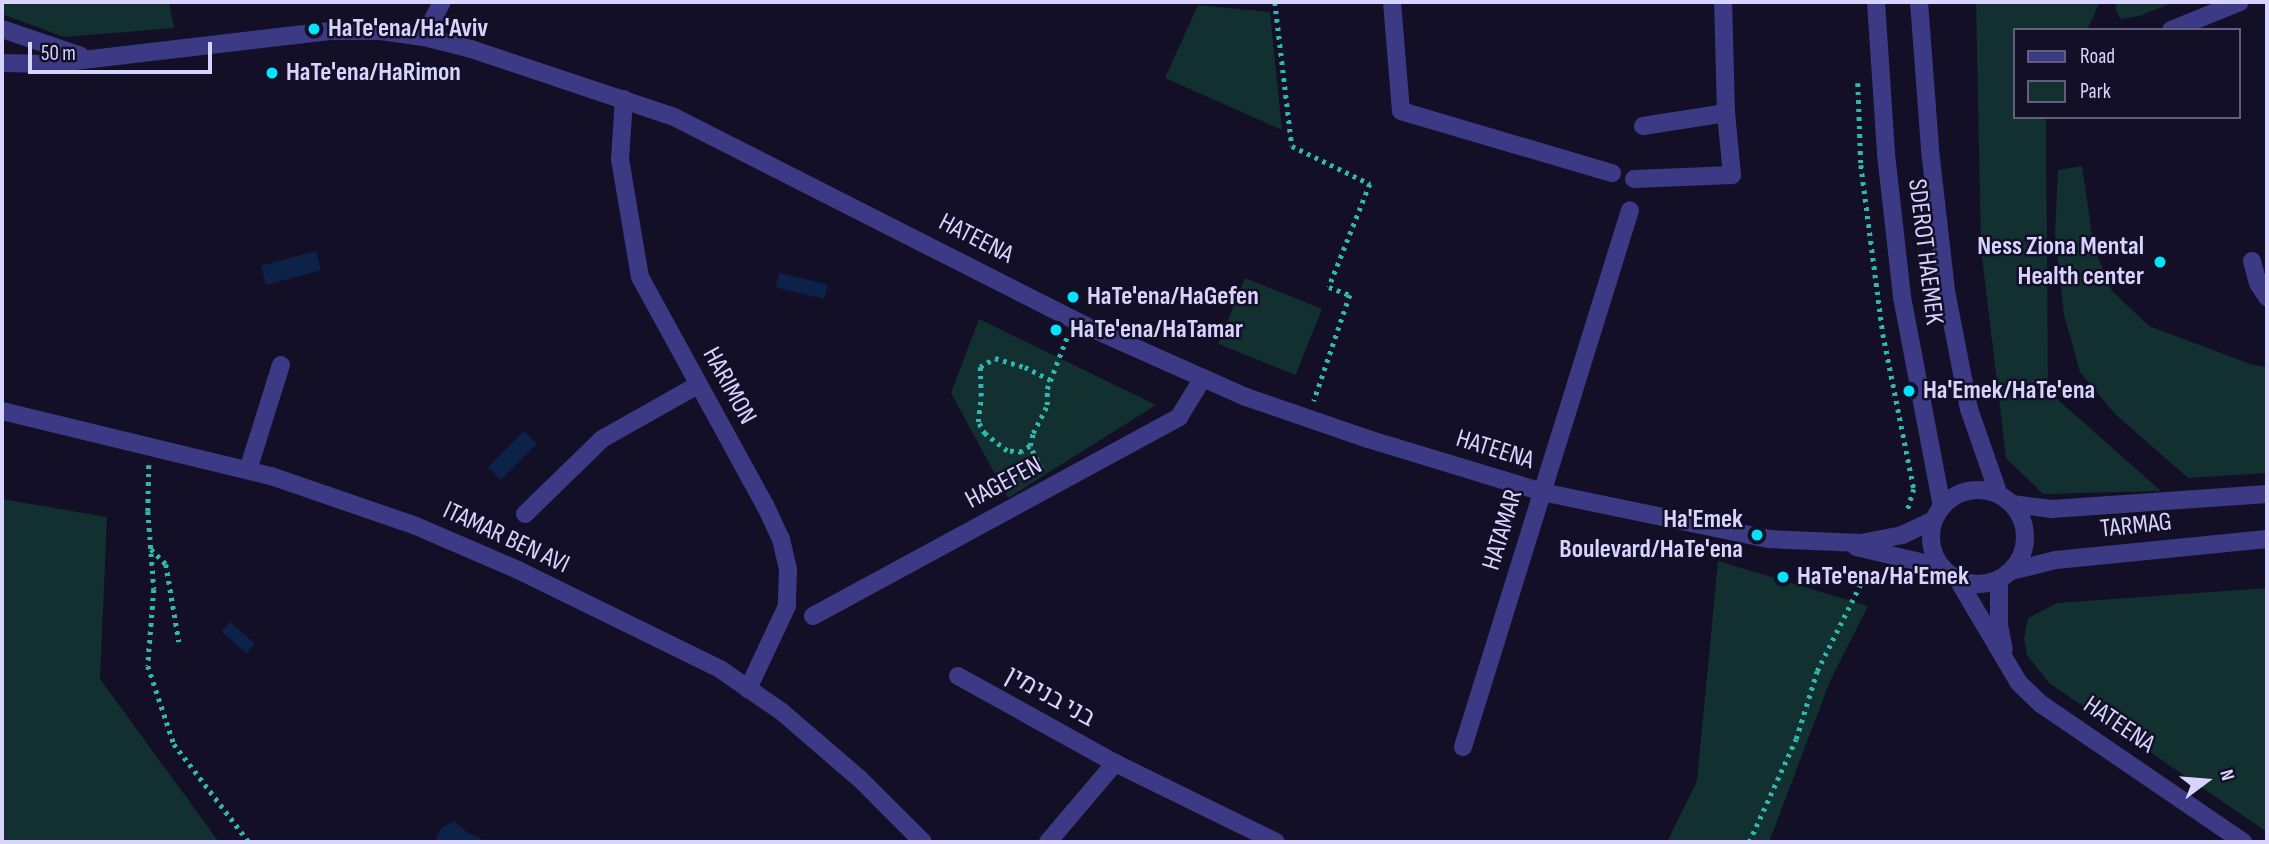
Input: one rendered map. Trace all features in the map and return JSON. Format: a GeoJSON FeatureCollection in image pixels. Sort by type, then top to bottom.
{"type":"FeatureCollection","features":[{"type":"Feature","properties":{"kind":"street"},"geometry":{"type":"LineString","coordinates":[[424,37],[442,2]]}},
{"type":"Feature","properties":{"kind":"street"},"geometry":{"type":"LineString","coordinates":[[1392,2],[1401,111],[1612,173]]}},
{"type":"Feature","properties":{"kind":"street"},"geometry":{"type":"LineString","coordinates":[[1634,179],[1732,175],[1726,113],[1723,2]]}},
{"type":"Feature","properties":{"kind":"street","name":"SDEROT HAEMEK"},"geometry":{"type":"LineString","coordinates":[[1875,2],[1885,141],[1902,297],[1938,513]]}},
{"type":"Feature","properties":{"kind":"street","name":"SDEROT HAEMEK"},"geometry":{"type":"LineString","coordinates":[[1919,2],[1929,137],[1945,291],[1969,409],[2005,499]]}},
{"type":"Feature","properties":{"kind":"street"},"geometry":{"type":"LineString","coordinates":[[2176,28],[2240,2]]}},
{"type":"Feature","properties":{"kind":"street","name":"HATEENA"},"geometry":{"type":"LineString","coordinates":[[2,29],[87,58]]}},
{"type":"Feature","properties":{"kind":"street","name":"HATEENA"},"geometry":{"type":"LineString","coordinates":[[2,63],[49,64],[330,31],[380,31],[424,37],[471,49],[674,117],[740,147],[1084,325],[1203,378],[1307,419],[1542,492],[1768,539],[1839,543],[1882,540],[1902,535],[1938,513]]}},
{"type":"Feature","properties":{"kind":"street","name":"HARIMON"},"geometry":{"type":"LineString","coordinates":[[624,99],[620,159],[640,277],[765,505],[781,539],[788,570],[787,606],[748,688]]}},
{"type":"Feature","properties":{"kind":"street"},"geometry":{"type":"LineString","coordinates":[[1643,126],[1726,113]]}},
{"type":"Feature","properties":{"kind":"street","name":"HATAMAR"},"geometry":{"type":"LineString","coordinates":[[1463,747],[1630,210]]}},
{"type":"Feature","properties":{"kind":"street"},"geometry":{"type":"LineString","coordinates":[[2252,261],[2258,283],[2267,298]]}},
{"type":"Feature","properties":{"kind":"street"},"geometry":{"type":"LineString","coordinates":[[247,470],[281,365]]}},
{"type":"Feature","properties":{"kind":"street","name":"HAGEFEN"},"geometry":{"type":"LineString","coordinates":[[813,616],[1179,416],[1203,378]]}},
{"type":"Feature","properties":{"kind":"street"},"geometry":{"type":"LineString","coordinates":[[525,514],[602,439],[698,385]]}},
{"type":"Feature","properties":{"kind":"street","name":"ITAMAR BEN AVI"},"geometry":{"type":"LineString","coordinates":[[2,411],[247,470],[416,526],[601,611],[720,669],[782,712],[860,779],[923,842]]}},
{"type":"Feature","properties":{"kind":"street"},"geometry":{"type":"LineString","coordinates":[[1975,490],[2005,499],[2020,516],[2025,545],[2005,575],[1985,584],[1958,580],[1942,567],[1931,545],[1938,513],[1962,492],[1975,490]]}},
{"type":"Feature","properties":{"kind":"street","name":"TARMAG"},"geometry":{"type":"LineString","coordinates":[[2005,499],[2052,509],[2267,494]]}},
{"type":"Feature","properties":{"kind":"street","name":"TARMAG"},"geometry":{"type":"LineString","coordinates":[[2005,575],[2056,560],[2267,539]]}},
{"type":"Feature","properties":{"kind":"street","name":"HATEENA"},"geometry":{"type":"LineString","coordinates":[[1839,543],[1942,567]]}},
{"type":"Feature","properties":{"kind":"street","name":"HATEENA"},"geometry":{"type":"LineString","coordinates":[[2005,575],[1999,625],[2009,666]]}},
{"type":"Feature","properties":{"kind":"street","name":"HATEENA"},"geometry":{"type":"LineString","coordinates":[[1958,580],[2019,683],[2041,704],[2243,842]]}},
{"type":"Feature","properties":{"kind":"street","name":"בני בנימין"},"geometry":{"type":"LineString","coordinates":[[958,676],[1115,763],[1276,842]]}},
{"type":"Feature","properties":{"kind":"street"},"geometry":{"type":"LineString","coordinates":[[1048,842],[1115,763]]}},
{"type":"Feature","properties":{"kind":"path"},"geometry":{"type":"LineString","coordinates":[[1275,2],[1292,146],[1370,184],[1329,287],[1350,295],[1307,419]]}},
{"type":"Feature","properties":{"kind":"path"},"geometry":{"type":"LineString","coordinates":[[1051,380],[1007,360],[995,358],[986,361],[978,373],[981,396],[978,422],[985,434],[1007,451],[1023,452],[1030,446],[1033,432],[1047,405],[1047,389],[1051,380],[1068,337]]}},
{"type":"Feature","properties":{"kind":"path"},"geometry":{"type":"LineString","coordinates":[[150,447],[148,511],[154,589],[148,666],[174,744],[249,842]]}},
{"type":"Feature","properties":{"kind":"path"},"geometry":{"type":"LineString","coordinates":[[151,548],[166,564],[179,642]]}},
{"type":"Feature","properties":{"kind":"path"},"geometry":{"type":"LineString","coordinates":[[1749,842],[1796,739],[1817,671],[1877,552]]}},
{"type":"Feature","properties":{"kind":"green space"},"geometry":{"type":"Polygon","coordinates":[[[2,2],[169,2],[174,28],[64,37],[2,14],[2,2]]]}},
{"type":"Feature","properties":{"kind":"green space"},"geometry":{"type":"Polygon","coordinates":[[[1976,2],[2100,2],[2088,28],[2014,28],[2014,119],[2046,119],[2048,391],[2161,491],[2043,494],[2006,458],[1981,248],[1976,2]]]}},
{"type":"Feature","properties":{"kind":"green space"},"geometry":{"type":"Polygon","coordinates":[[[2118,2],[2175,2],[2139,16],[2120,19],[2115,7],[2118,2]]]}},
{"type":"Feature","properties":{"kind":"green space"},"geometry":{"type":"Polygon","coordinates":[[[1198,5],[1270,12],[1282,130],[1165,78],[1198,5]]]}},
{"type":"Feature","properties":{"kind":"green space"},"geometry":{"type":"Polygon","coordinates":[[[2082,166],[2094,248],[2112,291],[2149,326],[2253,365],[2267,367],[2267,473],[2188,478],[2115,414],[2080,372],[2064,315],[2055,234],[2058,170],[2082,166]]]}},
{"type":"Feature","properties":{"kind":"green space"},"geometry":{"type":"Polygon","coordinates":[[[1245,278],[1322,309],[1295,375],[1218,344],[1245,278]]]}},
{"type":"Feature","properties":{"kind":"green space"},"geometry":{"type":"Polygon","coordinates":[[[979,319],[1156,405],[1008,498],[951,393],[979,319]]]}},
{"type":"Feature","properties":{"kind":"green space"},"geometry":{"type":"Polygon","coordinates":[[[2,499],[107,517],[100,679],[219,842],[2,842],[2,499]]]}},
{"type":"Feature","properties":{"kind":"green space"},"geometry":{"type":"Polygon","coordinates":[[[1718,561],[1868,606],[1830,681],[1769,842],[1667,842],[1697,781],[1718,561]]]}},
{"type":"Feature","properties":{"kind":"green space"},"geometry":{"type":"Polygon","coordinates":[[[2267,588],[2267,832],[2049,683],[2027,655],[2024,639],[2028,618],[2057,603],[2267,588]]]}},
{"type":"Feature","properties":{"kind":"water"},"geometry":{"type":"Polygon","coordinates":[[[316,251],[321,270],[266,285],[261,266],[316,251]]]}},
{"type":"Feature","properties":{"kind":"water"},"geometry":{"type":"Polygon","coordinates":[[[779,273],[828,284],[824,299],[776,288],[779,273]]]}},
{"type":"Feature","properties":{"kind":"water"},"geometry":{"type":"Polygon","coordinates":[[[524,431],[537,444],[501,480],[488,467],[524,431]]]}},
{"type":"Feature","properties":{"kind":"water"},"geometry":{"type":"Polygon","coordinates":[[[230,622],[255,644],[246,653],[221,632],[230,622]]]}},
{"type":"Feature","properties":{"kind":"water"},"geometry":{"type":"Polygon","coordinates":[[[454,821],[468,833],[488,842],[435,841],[441,828],[454,821]]]}},
{"type":"Feature","properties":{"kind":"place","name":"HaTe'ena/Ha'Aviv"},"geometry":{"type":"Point","coordinates":[314,29]}},
{"type":"Feature","properties":{"kind":"place","name":"HaTe'ena/HaRimon"},"geometry":{"type":"Point","coordinates":[272,73]}},
{"type":"Feature","properties":{"kind":"place","name":"Ness Ziona Mental Health center"},"geometry":{"type":"Point","coordinates":[2160,262]}},
{"type":"Feature","properties":{"kind":"place","name":"HaTe'ena/HaGefen"},"geometry":{"type":"Point","coordinates":[1073,297]}},
{"type":"Feature","properties":{"kind":"place","name":"HaTe'ena/HaTamar"},"geometry":{"type":"Point","coordinates":[1056,330]}},
{"type":"Feature","properties":{"kind":"place","name":"Ha'Emek/HaTe'ena"},"geometry":{"type":"Point","coordinates":[1909,391]}},
{"type":"Feature","properties":{"kind":"place","name":"Ha'Emek Boulevard/HaTe'ena"},"geometry":{"type":"Point","coordinates":[1757,535]}},
{"type":"Feature","properties":{"kind":"place","name":"HaTe'ena/Ha'Emek"},"geometry":{"type":"Point","coordinates":[1783,577]}}]}
